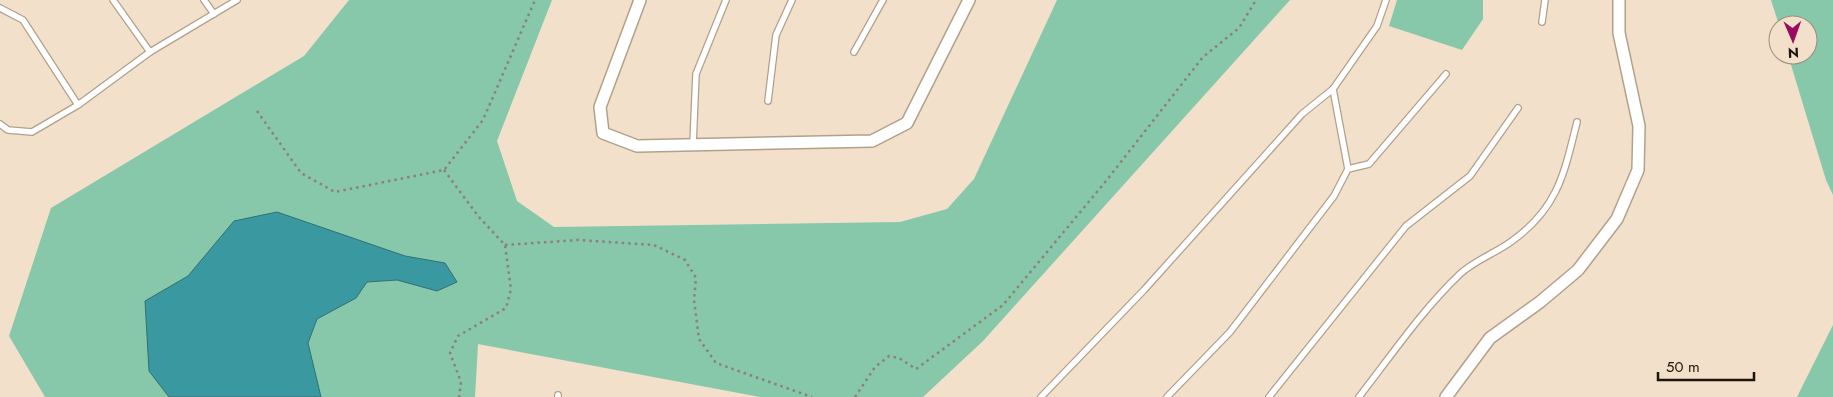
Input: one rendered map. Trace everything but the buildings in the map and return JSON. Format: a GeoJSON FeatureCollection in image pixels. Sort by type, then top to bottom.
{"type":"FeatureCollection","features":[{"type":"Feature","properties":{"kind":"street"},"geometry":{"type":"LineString","coordinates":[[640,0],[600,107],[603,133],[637,146],[872,141],[907,123],[969,0]]}},
{"type":"Feature","properties":{"kind":"street"},"geometry":{"type":"LineString","coordinates":[[1446,397],[1490,338],[1540,302],[1578,270],[1621,211],[1638,170],[1638,126],[1620,33],[1619,0]]}},
{"type":"Feature","properties":{"kind":"lane"},"geometry":{"type":"LineString","coordinates":[[113,0],[150,52]]}},
{"type":"Feature","properties":{"kind":"lane"},"geometry":{"type":"LineString","coordinates":[[204,0],[214,14]]}},
{"type":"Feature","properties":{"kind":"lane"},"geometry":{"type":"LineString","coordinates":[[0,124],[8,130],[32,132],[78,105],[150,52],[237,0]]}},
{"type":"Feature","properties":{"kind":"lane"},"geometry":{"type":"LineString","coordinates":[[693,144],[696,74],[726,0]]}},
{"type":"Feature","properties":{"kind":"lane"},"geometry":{"type":"LineString","coordinates":[[768,101],[776,35],[792,0]]}},
{"type":"Feature","properties":{"kind":"lane"},"geometry":{"type":"LineString","coordinates":[[854,52],[883,0]]}},
{"type":"Feature","properties":{"kind":"lane"},"geometry":{"type":"LineString","coordinates":[[1040,397],[1144,290],[1302,114],[1333,89],[1378,26],[1386,0]]}},
{"type":"Feature","properties":{"kind":"lane"},"geometry":{"type":"LineString","coordinates":[[1542,22],[1545,0]]}},
{"type":"Feature","properties":{"kind":"lane"},"geometry":{"type":"LineString","coordinates":[[0,8],[23,20],[78,105]]}},
{"type":"Feature","properties":{"kind":"lane"},"geometry":{"type":"LineString","coordinates":[[1348,169],[1369,164],[1446,74]]}},
{"type":"Feature","properties":{"kind":"lane"},"geometry":{"type":"LineString","coordinates":[[1167,397],[1230,332],[1334,196],[1348,169],[1333,89]]}},
{"type":"Feature","properties":{"kind":"lane"},"geometry":{"type":"LineString","coordinates":[[1270,397],[1406,226],[1470,176],[1518,108]]}},
{"type":"Feature","properties":{"kind":"lane"},"geometry":{"type":"LineString","coordinates":[[1359,397],[1462,272],[1512,241],[1543,214],[1564,177],[1577,122]]}},
{"type":"Feature","properties":{"kind":"path"},"geometry":{"type":"LineString","coordinates":[[257,111],[301,173],[335,192],[444,170],[483,120],[536,0]]}},
{"type":"Feature","properties":{"kind":"path"},"geometry":{"type":"LineString","coordinates":[[855,397],[875,367],[888,356],[899,358],[916,369],[1003,305],[1106,181],[1203,57],[1239,28],[1256,0]]}},
{"type":"Feature","properties":{"kind":"path"},"geometry":{"type":"LineString","coordinates":[[444,170],[478,216],[505,245],[510,289],[506,308],[458,336],[450,353],[461,382],[459,397]]}},
{"type":"Feature","properties":{"kind":"path"},"geometry":{"type":"LineString","coordinates":[[505,245],[578,240],[654,245],[685,260],[696,278],[694,300],[700,339],[716,363],[812,397]]}},
{"type":"Feature","properties":{"kind":"green space"},"geometry":{"type":"Polygon","coordinates":[[[349,0],[552,0],[497,141],[517,201],[554,227],[900,222],[947,209],[974,179],[1057,0],[1290,0],[983,341],[923,397],[760,397],[478,344],[475,397],[45,397],[9,336],[51,208],[304,56],[349,0]]]}},
{"type":"Feature","properties":{"kind":"green space"},"geometry":{"type":"Polygon","coordinates":[[[1397,0],[1483,0],[1483,19],[1462,50],[1389,26],[1397,0]]]}},
{"type":"Feature","properties":{"kind":"green space"},"geometry":{"type":"Polygon","coordinates":[[[1771,0],[1833,0],[1833,195],[1826,180],[1791,65],[1818,65],[1818,15],[1776,15],[1771,0]]]}},
{"type":"Feature","properties":{"kind":"green space"},"geometry":{"type":"Polygon","coordinates":[[[1833,325],[1833,397],[1797,397],[1833,325]]]}},
{"type":"Feature","properties":{"kind":"water"},"geometry":{"type":"Polygon","coordinates":[[[277,212],[405,256],[445,263],[457,282],[437,291],[397,280],[367,282],[356,298],[317,319],[308,343],[321,397],[169,397],[149,371],[145,301],[188,276],[234,221],[277,212]]]}}]}
